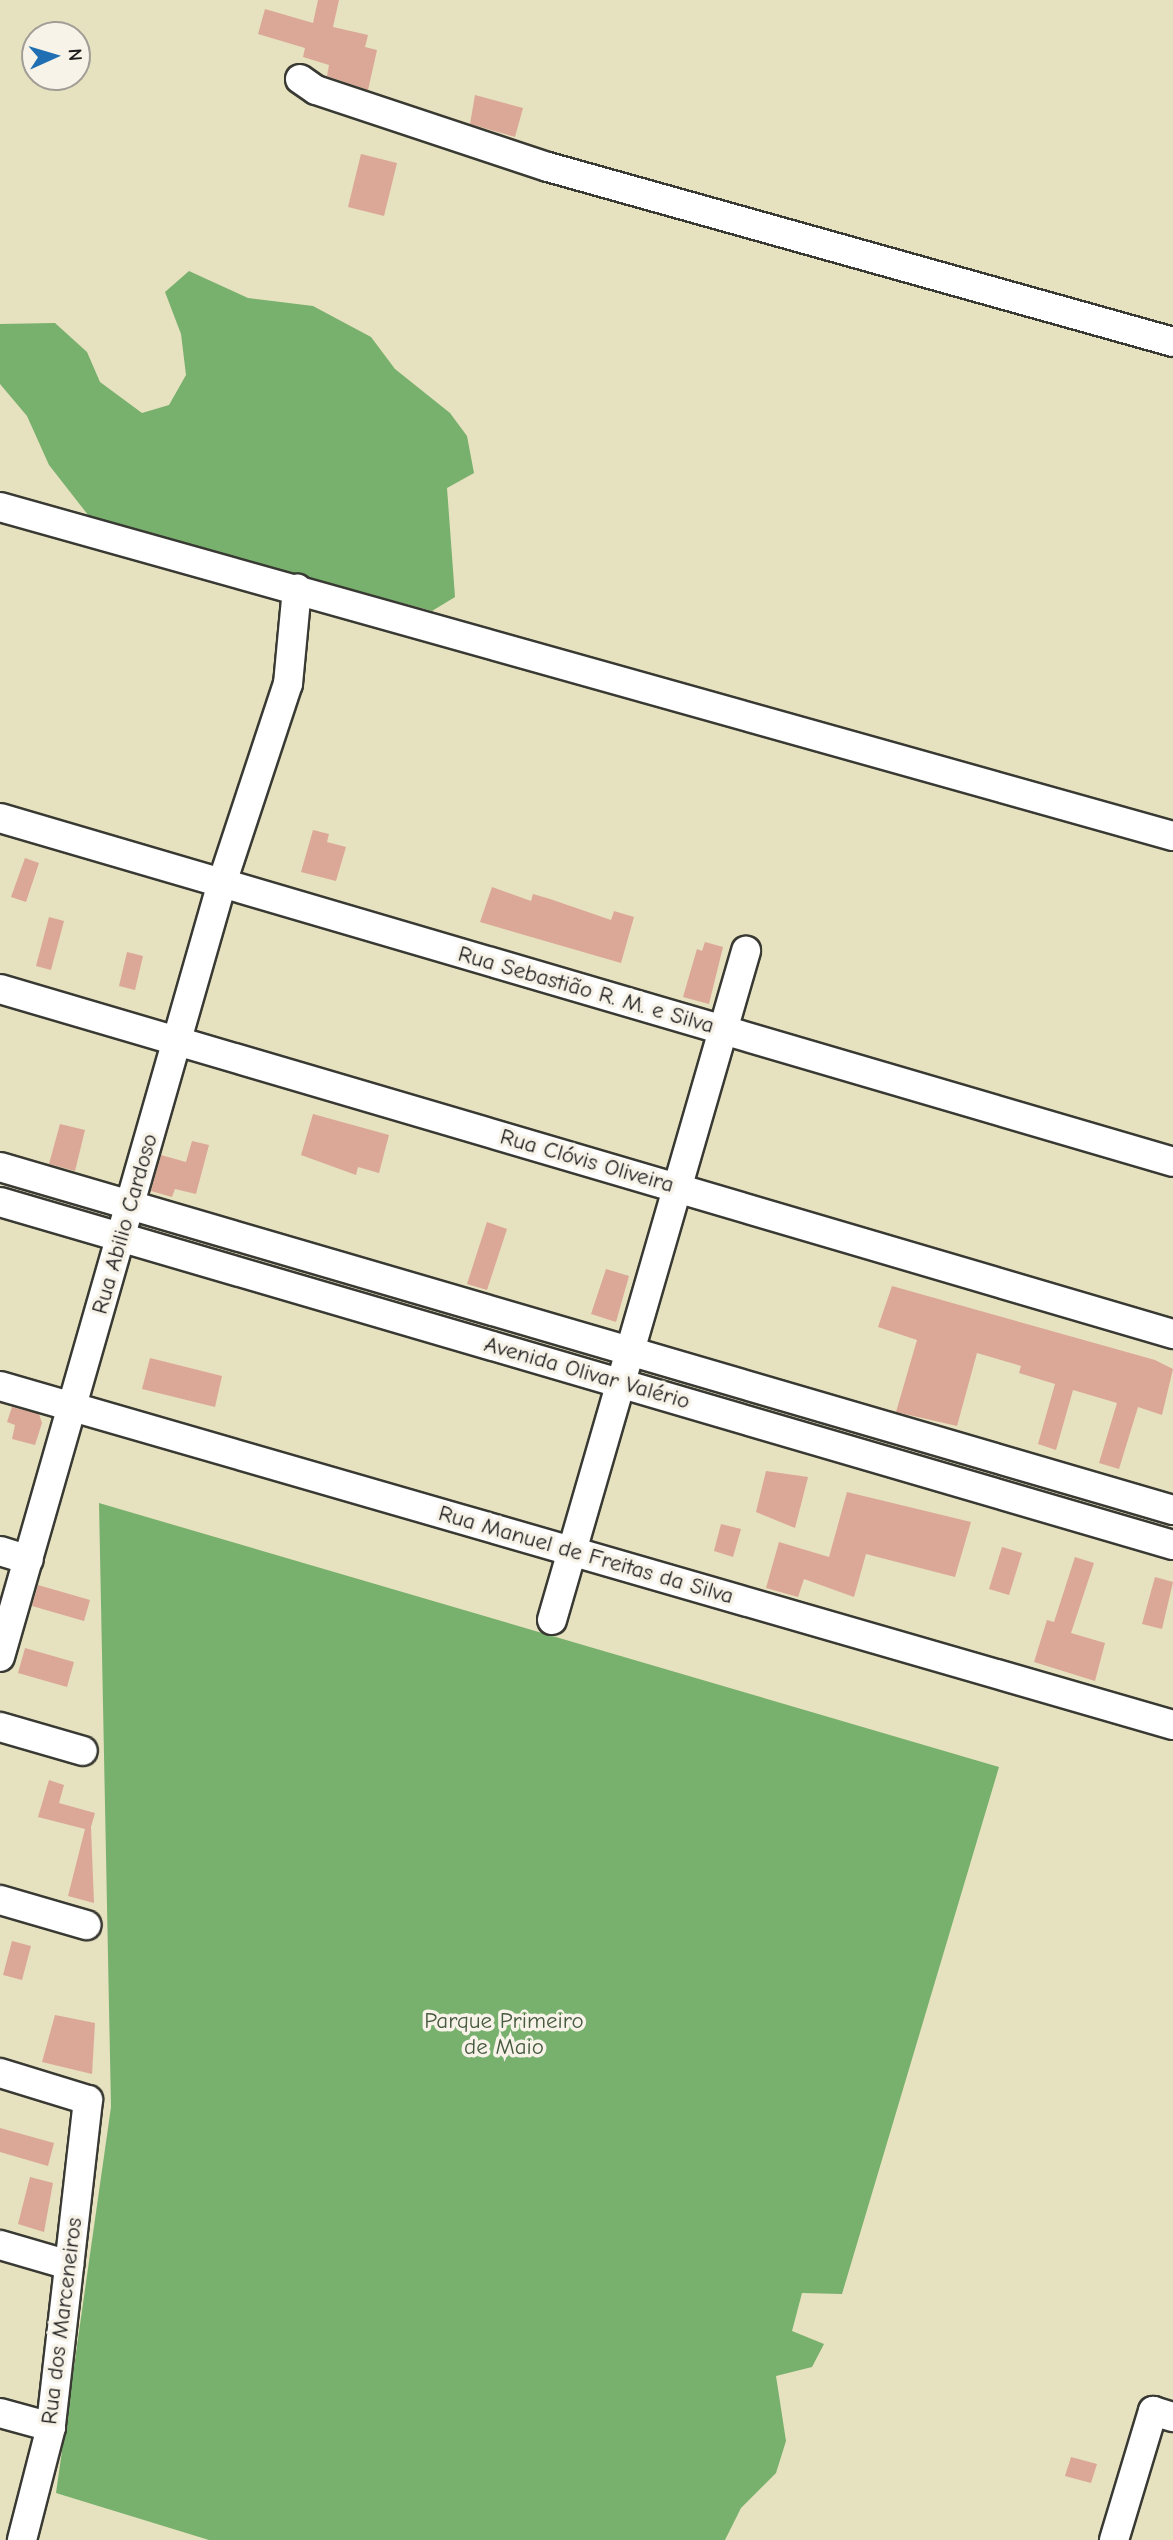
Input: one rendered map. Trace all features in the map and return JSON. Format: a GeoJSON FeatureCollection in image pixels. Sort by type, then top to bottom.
{"type":"FeatureCollection","features":[{"type":"Feature","properties":{"kind":"street"},"geometry":{"type":"LineString","coordinates":[[300,79],[316,90],[548,167],[1173,342]]}},
{"type":"Feature","properties":{"kind":"street"},"geometry":{"type":"LineString","coordinates":[[0,507],[297,588],[1173,836]]}},
{"type":"Feature","properties":{"kind":"street","name":"Rua Abilio Cardoso"},"geometry":{"type":"LineString","coordinates":[[0,1657],[222,883],[255,792],[288,684],[297,588]]}},
{"type":"Feature","properties":{"kind":"street","name":"Rua Sebastião R. M. e Silva"},"geometry":{"type":"LineString","coordinates":[[0,818],[1173,1162]]}},
{"type":"Feature","properties":{"kind":"street"},"geometry":{"type":"LineString","coordinates":[[552,1620],[746,951]]}},
{"type":"Feature","properties":{"kind":"street","name":"Rua Clóvis Oliveira"},"geometry":{"type":"LineString","coordinates":[[0,989],[1173,1334]]}},
{"type":"Feature","properties":{"kind":"street"},"geometry":{"type":"LineString","coordinates":[[0,1167],[628,1353],[1173,1510]]}},
{"type":"Feature","properties":{"kind":"street","name":"Avenida Olivar Valério"},"geometry":{"type":"LineString","coordinates":[[0,1202],[1173,1545]]}},
{"type":"Feature","properties":{"kind":"street","name":"Rua Manuel de Freitas da Silva"},"geometry":{"type":"LineString","coordinates":[[0,1386],[1173,1725]]}},
{"type":"Feature","properties":{"kind":"street"},"geometry":{"type":"LineString","coordinates":[[0,1551],[29,1560]]}},
{"type":"Feature","properties":{"kind":"street"},"geometry":{"type":"LineString","coordinates":[[0,1727],[83,1751]]}},
{"type":"Feature","properties":{"kind":"street"},"geometry":{"type":"LineString","coordinates":[[0,1900],[86,1925]]}},
{"type":"Feature","properties":{"kind":"street","name":"Rua dos Marceneiros"},"geometry":{"type":"LineString","coordinates":[[0,2073],[88,2100],[51,2427],[22,2540]]}},
{"type":"Feature","properties":{"kind":"street"},"geometry":{"type":"LineString","coordinates":[[0,2245],[69,2265]]}},
{"type":"Feature","properties":{"kind":"street"},"geometry":{"type":"LineString","coordinates":[[0,2413],[51,2427]]}},
{"type":"Feature","properties":{"kind":"street"},"geometry":{"type":"LineString","coordinates":[[1114,2540],[1163,2414]]}},
{"type":"Feature","properties":{"kind":"green space"},"geometry":{"type":"Polygon","coordinates":[[[189,271],[248,298],[313,306],[371,337],[395,369],[450,413],[467,436],[474,473],[447,488],[455,597],[432,611],[92,520],[49,465],[27,416],[0,384],[0,324],[55,323],[87,352],[100,382],[142,413],[169,405],[186,375],[181,334],[165,292],[189,271]]]}},
{"type":"Feature","properties":{"kind":"green space","name":"Parque Primeiro de Maio"},"geometry":{"type":"Polygon","coordinates":[[[99,1503],[999,1767],[842,2294],[802,2293],[792,2331],[824,2344],[812,2367],[776,2376],[786,2441],[776,2473],[741,2508],[725,2540],[209,2540],[56,2493],[111,2107],[99,1503]]]}},
{"type":"Feature","properties":{"kind":"building"},"geometry":{"type":"Polygon","coordinates":[[[318,0],[339,0],[333,27],[368,35],[365,47],[377,50],[368,90],[327,76],[329,65],[303,57],[305,48],[258,34],[265,9],[313,23],[318,0]]]}},
{"type":"Feature","properties":{"kind":"building"},"geometry":{"type":"Polygon","coordinates":[[[475,95],[523,108],[515,137],[470,124],[475,95]]]}},
{"type":"Feature","properties":{"kind":"building"},"geometry":{"type":"Polygon","coordinates":[[[361,154],[397,163],[384,216],[348,207],[361,154]]]}},
{"type":"Feature","properties":{"kind":"building"},"geometry":{"type":"Polygon","coordinates":[[[313,830],[329,834],[327,842],[346,847],[336,881],[301,872],[313,830]]]}},
{"type":"Feature","properties":{"kind":"building"},"geometry":{"type":"Polygon","coordinates":[[[25,858],[39,863],[26,902],[11,897],[25,858]]]}},
{"type":"Feature","properties":{"kind":"building"},"geometry":{"type":"Polygon","coordinates":[[[492,887],[531,901],[533,894],[611,920],[614,911],[634,917],[621,963],[480,922],[492,887]]]}},
{"type":"Feature","properties":{"kind":"building"},"geometry":{"type":"Polygon","coordinates":[[[49,917],[64,921],[51,970],[36,966],[49,917]]]}},
{"type":"Feature","properties":{"kind":"building"},"geometry":{"type":"Polygon","coordinates":[[[705,942],[723,947],[709,1004],[683,997],[697,949],[702,951],[705,942]]]}},
{"type":"Feature","properties":{"kind":"building"},"geometry":{"type":"Polygon","coordinates":[[[127,952],[143,956],[135,990],[119,986],[127,952]]]}},
{"type":"Feature","properties":{"kind":"building"},"geometry":{"type":"Polygon","coordinates":[[[313,1114],[389,1135],[379,1173],[358,1167],[356,1175],[301,1155],[313,1114]]]}},
{"type":"Feature","properties":{"kind":"building"},"geometry":{"type":"Polygon","coordinates":[[[60,1124],[85,1130],[75,1171],[49,1164],[60,1124]]]}},
{"type":"Feature","properties":{"kind":"building"},"geometry":{"type":"Polygon","coordinates":[[[192,1141],[209,1145],[196,1194],[175,1189],[172,1197],[151,1191],[161,1155],[186,1162],[192,1141]]]}},
{"type":"Feature","properties":{"kind":"building"},"geometry":{"type":"Polygon","coordinates":[[[487,1222],[507,1229],[487,1290],[467,1284],[487,1222]]]}},
{"type":"Feature","properties":{"kind":"building"},"geometry":{"type":"Polygon","coordinates":[[[606,1269],[629,1276],[616,1322],[591,1314],[606,1269]]]}},
{"type":"Feature","properties":{"kind":"building"},"geometry":{"type":"Polygon","coordinates":[[[892,1286],[1155,1360],[1173,1369],[1162,1415],[1138,1407],[1119,1469],[1099,1463],[1117,1403],[1073,1390],[1056,1450],[1038,1444],[1055,1384],[1019,1373],[1021,1366],[977,1353],[957,1426],[896,1412],[917,1340],[878,1327],[892,1286]]]}},
{"type":"Feature","properties":{"kind":"building"},"geometry":{"type":"Polygon","coordinates":[[[150,1358],[222,1376],[215,1407],[142,1389],[150,1358]]]}},
{"type":"Feature","properties":{"kind":"building"},"geometry":{"type":"Polygon","coordinates":[[[12,1407],[39,1414],[42,1423],[35,1445],[12,1439],[15,1425],[7,1422],[12,1407]]]}},
{"type":"Feature","properties":{"kind":"building"},"geometry":{"type":"Polygon","coordinates":[[[766,1471],[808,1477],[795,1528],[756,1512],[766,1471]]]}},
{"type":"Feature","properties":{"kind":"building"},"geometry":{"type":"Polygon","coordinates":[[[847,1492],[971,1522],[955,1577],[866,1554],[854,1597],[804,1579],[798,1597],[766,1588],[779,1542],[829,1557],[847,1492]]]}},
{"type":"Feature","properties":{"kind":"building"},"geometry":{"type":"Polygon","coordinates":[[[721,1524],[741,1529],[733,1557],[714,1551],[721,1524]]]}},
{"type":"Feature","properties":{"kind":"building"},"geometry":{"type":"Polygon","coordinates":[[[1002,1547],[1022,1553],[1009,1595],[989,1589],[1002,1547]]]}},
{"type":"Feature","properties":{"kind":"building"},"geometry":{"type":"Polygon","coordinates":[[[1075,1557],[1094,1563],[1071,1633],[1105,1643],[1095,1681],[1034,1662],[1047,1620],[1054,1622],[1075,1557]]]}},
{"type":"Feature","properties":{"kind":"building"},"geometry":{"type":"Polygon","coordinates":[[[1155,1577],[1173,1582],[1162,1629],[1142,1624],[1155,1577]]]}},
{"type":"Feature","properties":{"kind":"building"},"geometry":{"type":"Polygon","coordinates":[[[38,1585],[90,1600],[84,1621],[32,1606],[38,1585]]]}},
{"type":"Feature","properties":{"kind":"building"},"geometry":{"type":"Polygon","coordinates":[[[25,1648],[74,1662],[67,1687],[18,1673],[25,1648]]]}},
{"type":"Feature","properties":{"kind":"building"},"geometry":{"type":"Polygon","coordinates":[[[49,1780],[64,1785],[59,1803],[95,1813],[91,1827],[94,1903],[68,1896],[85,1829],[38,1817],[49,1780]]]}},
{"type":"Feature","properties":{"kind":"building"},"geometry":{"type":"Polygon","coordinates":[[[12,1941],[31,1946],[22,1980],[3,1975],[12,1941]]]}},
{"type":"Feature","properties":{"kind":"building"},"geometry":{"type":"Polygon","coordinates":[[[55,2015],[95,2023],[92,2074],[42,2062],[55,2015]]]}},
{"type":"Feature","properties":{"kind":"building"},"geometry":{"type":"Polygon","coordinates":[[[0,2128],[54,2143],[48,2166],[0,2152],[0,2128]]]}},
{"type":"Feature","properties":{"kind":"building"},"geometry":{"type":"Polygon","coordinates":[[[30,2177],[53,2183],[44,2232],[18,2224],[30,2177]]]}},
{"type":"Feature","properties":{"kind":"building"},"geometry":{"type":"Polygon","coordinates":[[[1071,2457],[1097,2464],[1091,2483],[1065,2476],[1071,2457]]]}}]}
